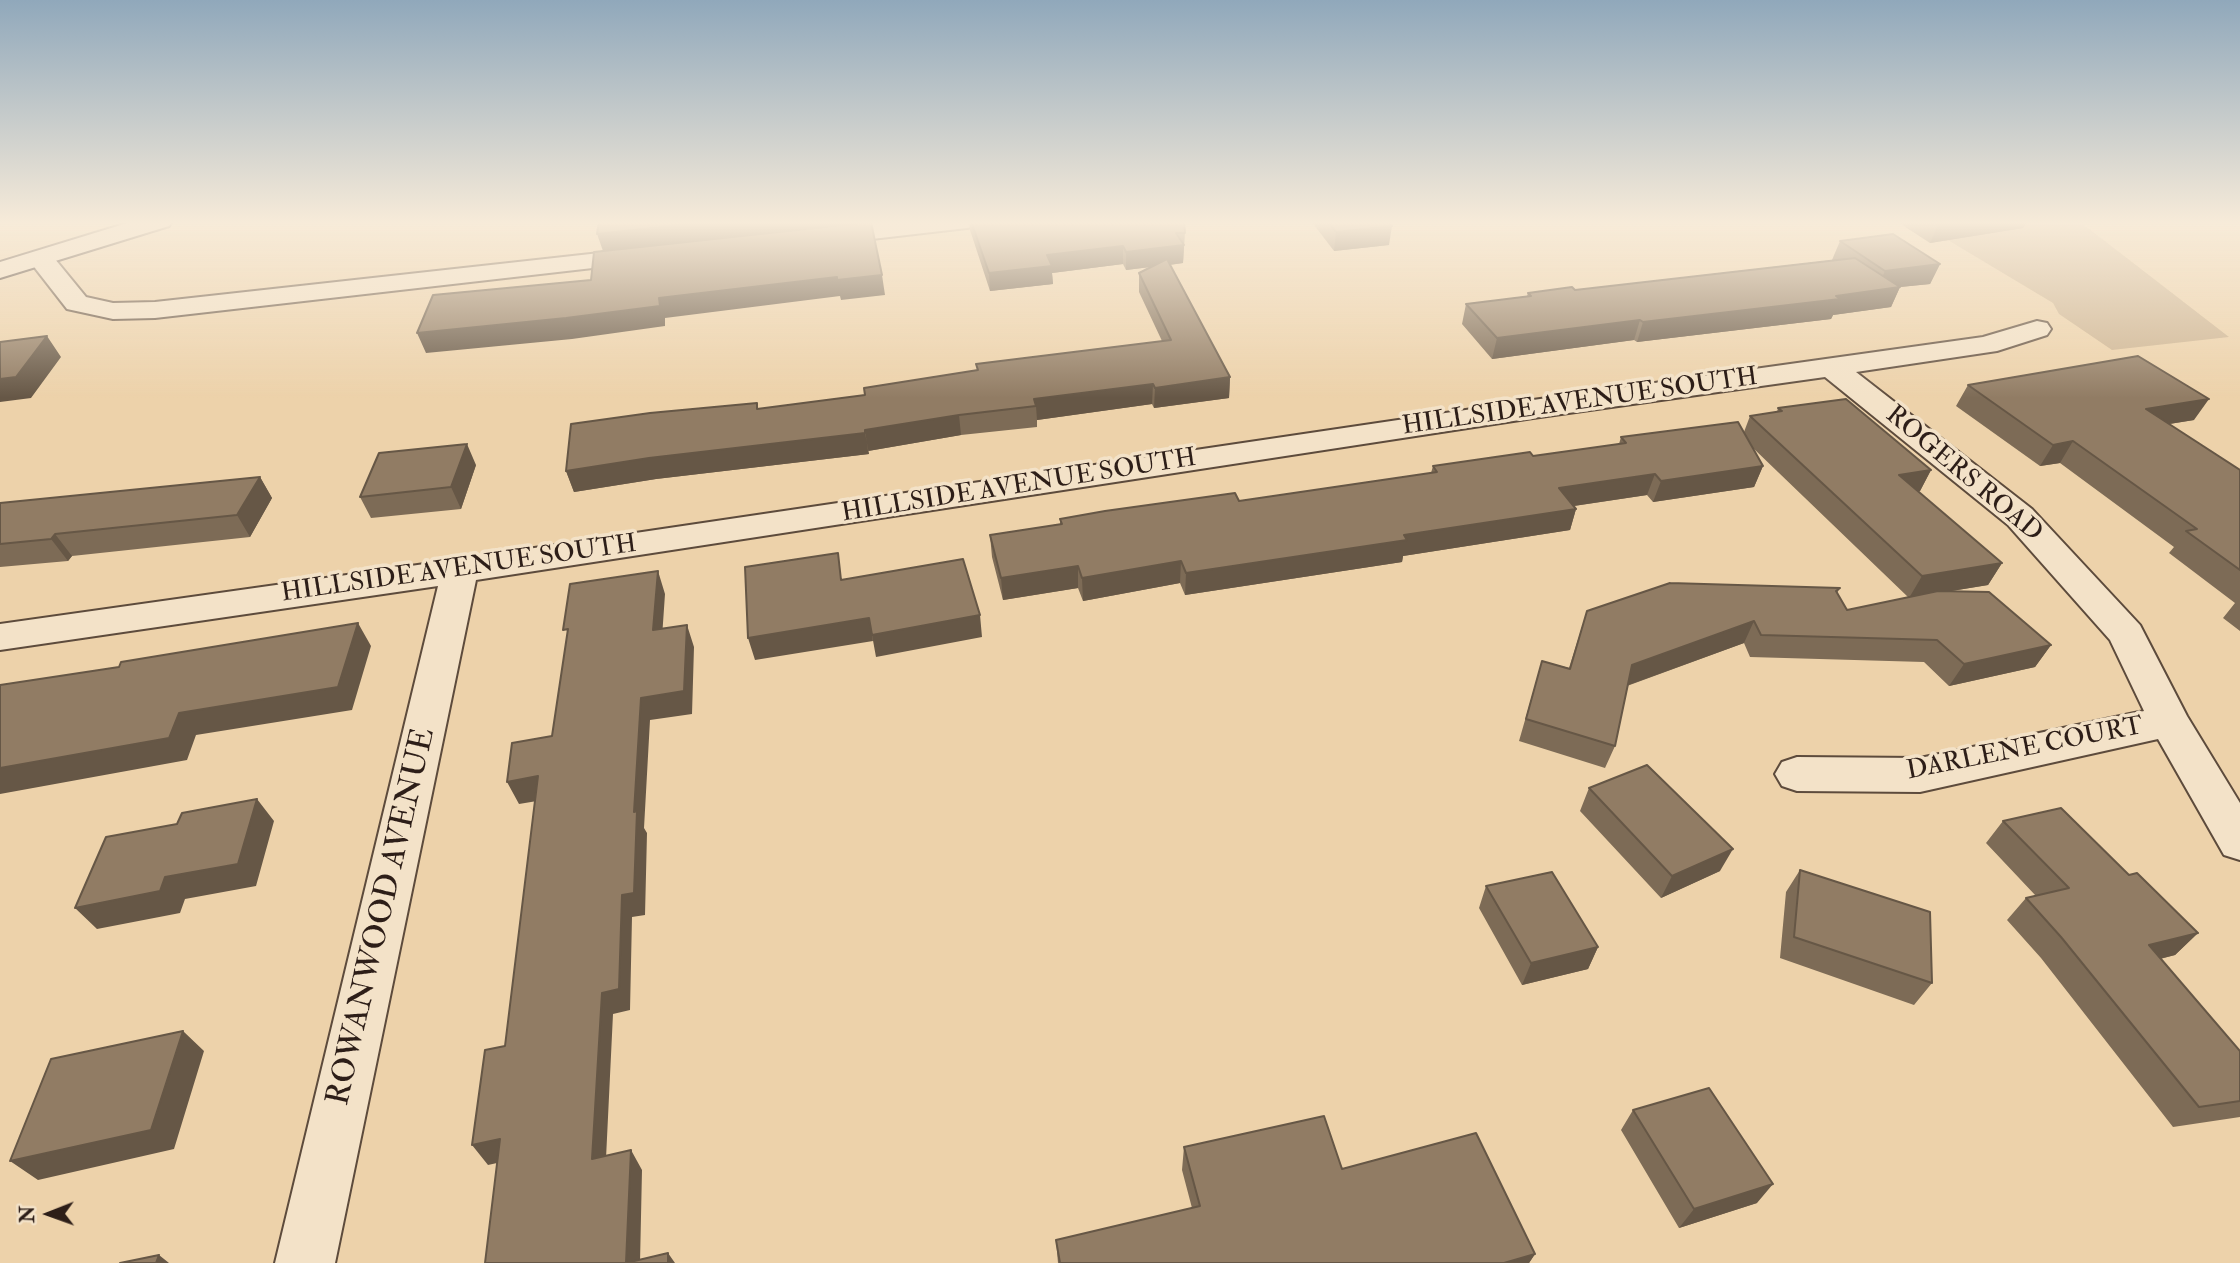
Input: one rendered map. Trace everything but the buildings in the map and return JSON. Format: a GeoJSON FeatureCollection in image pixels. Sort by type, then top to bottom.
{"type":"FeatureCollection","features":[{"type":"Feature","properties":{"kind":"street"},"geometry":{"type":"LineString","coordinates":[[58,280],[77,303],[113,311],[169,309],[431,280]]}},
{"type":"Feature","properties":{"kind":"street","name":"HILLSIDE AVENUE SOUTH"},"geometry":{"type":"LineString","coordinates":[[0,636],[1987,345],[2037,329]]}},
{"type":"Feature","properties":{"kind":"street","name":"ROGERS ROAD"},"geometry":{"type":"LineString","coordinates":[[1830,366],[2020,517],[2126,634],[2169,721],[2240,842]]}},
{"type":"Feature","properties":{"kind":"street","name":"ROWANWOOD AVENUE"},"geometry":{"type":"LineString","coordinates":[[305,1263],[460,570]]}},
{"type":"Feature","properties":{"kind":"street","name":"DARLENE COURT"},"geometry":{"type":"LineString","coordinates":[[1797,774],[1920,775],[2169,721]]}},
{"type":"Feature","properties":{"kind":"shaded area"},"geometry":{"type":"Polygon","coordinates":[[[2014,280],[2155,280],[2229,337],[2112,350],[2059,314],[2053,303],[2014,280]]]}}]}
